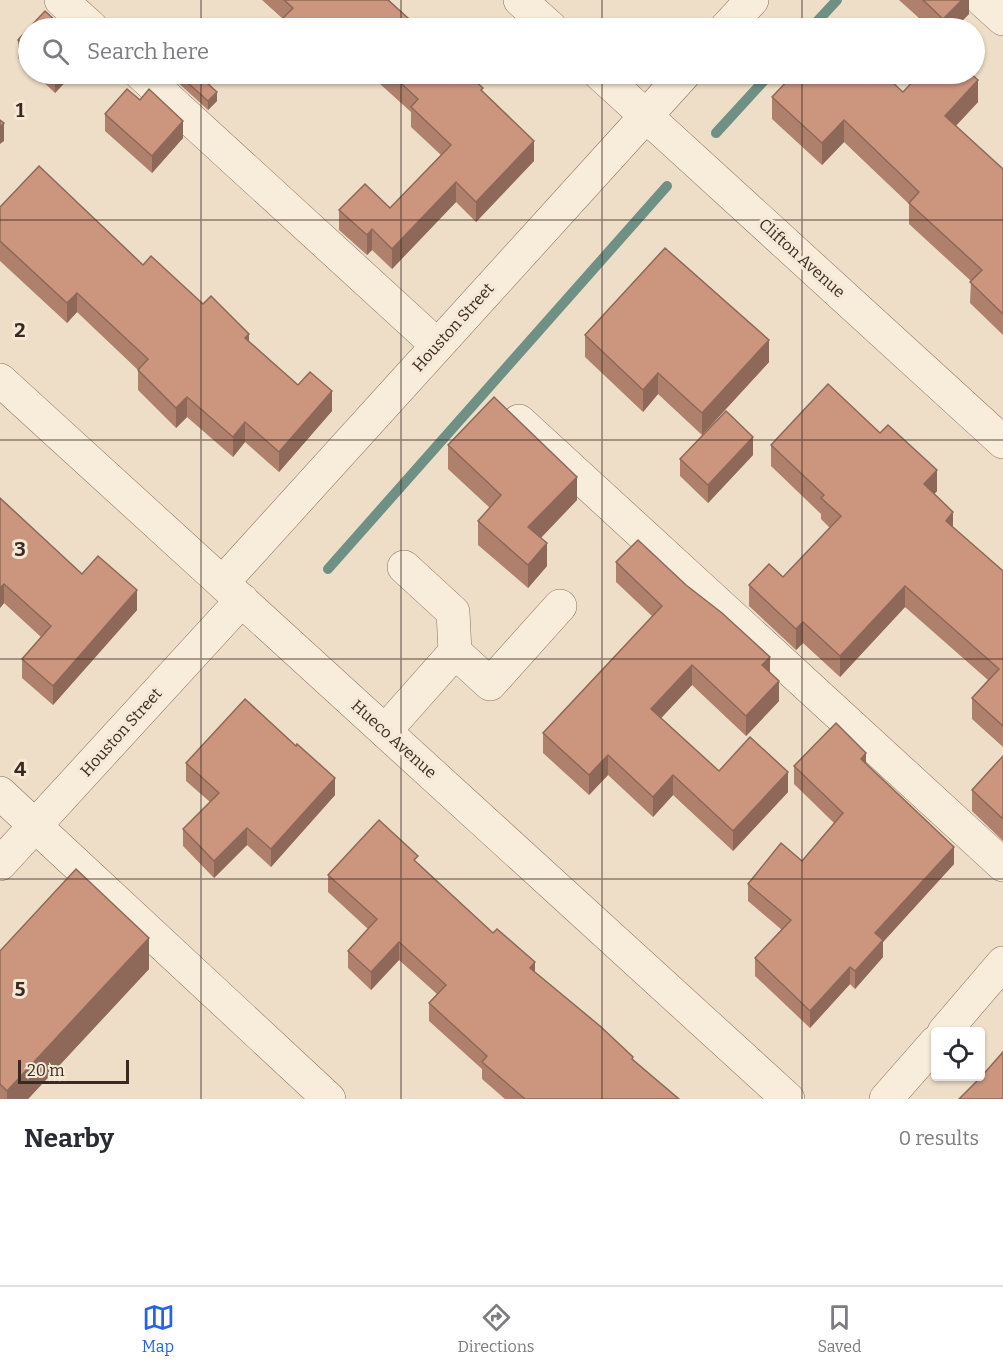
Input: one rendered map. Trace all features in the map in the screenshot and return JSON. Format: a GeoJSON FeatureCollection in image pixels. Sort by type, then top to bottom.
{"type":"FeatureCollection","features":[{"type":"Feature","properties":{"kind":"street"},"geometry":{"type":"LineString","coordinates":[[61,0],[81,18]]}},
{"type":"Feature","properties":{"kind":"street"},"geometry":{"type":"LineString","coordinates":[[520,0],[540,18]]}},
{"type":"Feature","properties":{"kind":"street"},"geometry":{"type":"LineString","coordinates":[[735,18],[752,0]]}},
{"type":"Feature","properties":{"kind":"street"},"geometry":{"type":"LineString","coordinates":[[982,0],[1003,19]]}},
{"type":"Feature","properties":{"kind":"street"},"geometry":{"type":"LineString","coordinates":[[152,84],[437,345]]}},
{"type":"Feature","properties":{"kind":"street","name":"Clifton Avenue"},"geometry":{"type":"LineString","coordinates":[[611,84],[1003,442]]}},
{"type":"Feature","properties":{"kind":"street","name":"Houston Street"},"geometry":{"type":"LineString","coordinates":[[0,864],[437,345],[675,84]]}},
{"type":"Feature","properties":{"kind":"street","name":"Hueco Avenue"},"geometry":{"type":"LineString","coordinates":[[0,380],[788,1099]]}},
{"type":"Feature","properties":{"kind":"street"},"geometry":{"type":"LineString","coordinates":[[519,421],[1003,865]]}},
{"type":"Feature","properties":{"kind":"street"},"geometry":{"type":"LineString","coordinates":[[385,731],[455,652],[453,612],[404,567]]}},
{"type":"Feature","properties":{"kind":"street"},"geometry":{"type":"LineString","coordinates":[[455,652],[490,684],[560,606]]}},
{"type":"Feature","properties":{"kind":"street"},"geometry":{"type":"LineString","coordinates":[[0,794],[329,1099]]}},
{"type":"Feature","properties":{"kind":"street"},"geometry":{"type":"LineString","coordinates":[[948,1027],[1003,963]]}},
{"type":"Feature","properties":{"kind":"street"},"geometry":{"type":"LineString","coordinates":[[886,1099],[931,1048]]}},
{"type":"Feature","properties":{"kind":"building"},"geometry":{"type":"Polygon","coordinates":[[[284,0],[388,0],[408,18],[283,18],[293,8],[284,0]]]}},
{"type":"Feature","properties":{"kind":"building"},"geometry":{"type":"Polygon","coordinates":[[[923,0],[962,0],[944,18],[923,0]]]}},
{"type":"Feature","properties":{"kind":"building"},"geometry":{"type":"Polygon","coordinates":[[[45,11],[52,18],[38,18],[45,11]]]}},
{"type":"Feature","properties":{"kind":"building"},"geometry":{"type":"Polygon","coordinates":[[[189,84],[208,84],[217,92],[208,101],[189,84]]]}},
{"type":"Feature","properties":{"kind":"building"},"geometry":{"type":"Polygon","coordinates":[[[402,84],[478,84],[483,88],[481,90],[534,141],[476,202],[456,182],[392,249],[372,229],[367,235],[339,210],[365,184],[390,208],[451,145],[411,107],[418,99],[402,84]]]}},
{"type":"Feature","properties":{"kind":"building"},"geometry":{"type":"Polygon","coordinates":[[[784,84],[894,84],[903,92],[911,84],[974,84],[945,116],[1003,169],[1003,314],[970,282],[982,270],[909,203],[919,192],[844,120],[822,143],[772,97],[784,84]]]}},
{"type":"Feature","properties":{"kind":"building"},"geometry":{"type":"Polygon","coordinates":[[[127,89],[140,100],[149,89],[183,121],[152,156],[105,114],[127,89]]]}},
{"type":"Feature","properties":{"kind":"building"},"geometry":{"type":"Polygon","coordinates":[[[39,166],[143,265],[151,256],[203,304],[211,296],[249,334],[245,338],[298,385],[310,372],[332,391],[279,452],[245,422],[233,437],[187,397],[176,408],[138,370],[148,359],[77,293],[67,303],[0,241],[0,207],[39,166]]]}},
{"type":"Feature","properties":{"kind":"building"},"geometry":{"type":"Polygon","coordinates":[[[665,248],[769,340],[702,413],[658,373],[643,390],[585,335],[665,248]]]}},
{"type":"Feature","properties":{"kind":"building"},"geometry":{"type":"Polygon","coordinates":[[[828,384],[880,433],[888,425],[937,470],[924,484],[953,512],[946,521],[1003,571],[1003,726],[972,698],[999,669],[905,586],[840,656],[803,622],[796,629],[749,585],[769,564],[783,577],[841,516],[821,498],[824,495],[771,445],[828,384]]]}},
{"type":"Feature","properties":{"kind":"building"},"geometry":{"type":"Polygon","coordinates":[[[494,397],[577,477],[528,527],[547,543],[528,565],[478,521],[501,495],[448,445],[494,397]]]}},
{"type":"Feature","properties":{"kind":"building"},"geometry":{"type":"Polygon","coordinates":[[[726,411],[753,437],[708,485],[680,459],[726,411]]]}},
{"type":"Feature","properties":{"kind":"building"},"geometry":{"type":"Polygon","coordinates":[[[0,498],[82,574],[98,556],[137,590],[53,686],[22,659],[51,626],[4,584],[0,588],[0,498]]]}},
{"type":"Feature","properties":{"kind":"building"},"geometry":{"type":"Polygon","coordinates":[[[638,540],[686,585],[722,613],[770,657],[762,665],[779,681],[746,716],[692,665],[651,709],[719,771],[750,737],[788,772],[733,831],[673,775],[653,797],[608,755],[589,775],[543,733],[662,606],[616,562],[638,540]]]}},
{"type":"Feature","properties":{"kind":"building"},"geometry":{"type":"Polygon","coordinates":[[[245,699],[335,778],[271,849],[247,828],[214,861],[183,829],[219,793],[186,763],[245,699]]]}},
{"type":"Feature","properties":{"kind":"building"},"geometry":{"type":"Polygon","coordinates":[[[836,723],[866,753],[861,759],[954,847],[875,933],[883,940],[855,971],[850,967],[810,1011],[755,958],[791,920],[748,884],[781,843],[802,861],[843,813],[794,766],[836,723]]]}},
{"type":"Feature","properties":{"kind":"building"},"geometry":{"type":"Polygon","coordinates":[[[1003,756],[1003,819],[972,790],[1003,756]]]}},
{"type":"Feature","properties":{"kind":"building"},"geometry":{"type":"Polygon","coordinates":[[[379,820],[418,856],[414,860],[493,933],[497,929],[535,962],[530,968],[600,1026],[633,1057],[632,1059],[679,1099],[525,1099],[482,1062],[487,1056],[429,1003],[446,985],[399,942],[371,972],[348,951],[377,919],[328,875],[379,820]]]}},
{"type":"Feature","properties":{"kind":"building"},"geometry":{"type":"Polygon","coordinates":[[[76,869],[149,938],[7,1091],[0,1084],[0,951],[76,869]]]}},
{"type":"Feature","properties":{"kind":"building"},"geometry":{"type":"Polygon","coordinates":[[[1003,1052],[1003,1099],[959,1099],[977,1081],[985,1081],[985,1072],[1003,1052]]]}},
{"type":"Feature","properties":{"kind":"waterway"},"geometry":{"type":"LineString","coordinates":[[820,18],[837,0]]}},
{"type":"Feature","properties":{"kind":"waterway"},"geometry":{"type":"LineString","coordinates":[[716,133],[761,84]]}},
{"type":"Feature","properties":{"kind":"waterway"},"geometry":{"type":"LineString","coordinates":[[328,569],[667,186]]}}]}
